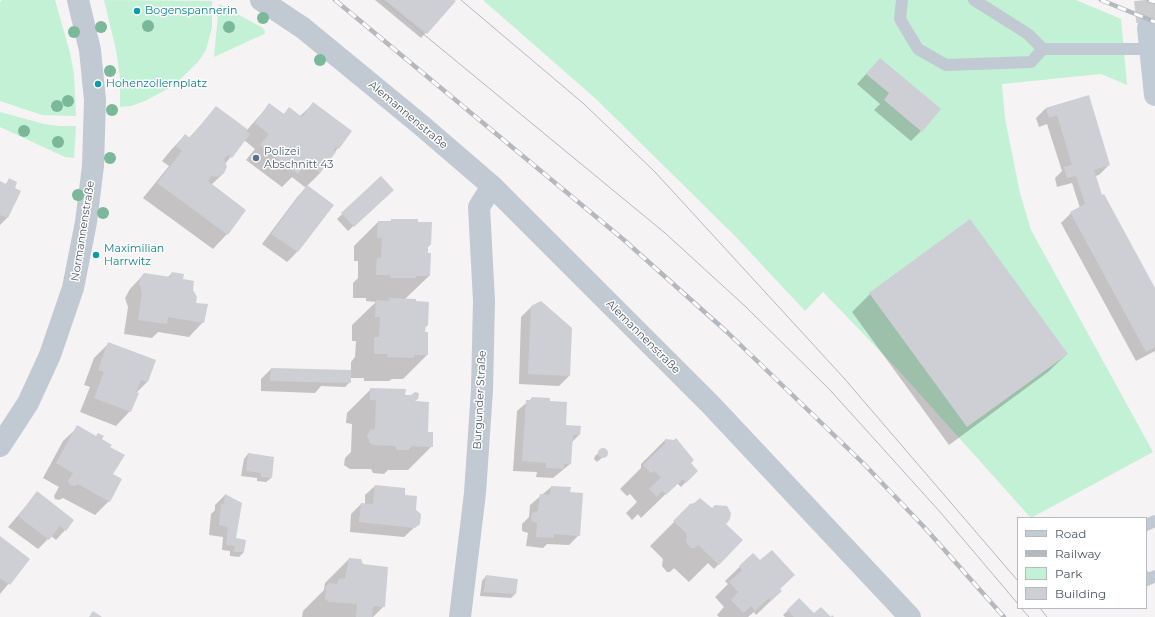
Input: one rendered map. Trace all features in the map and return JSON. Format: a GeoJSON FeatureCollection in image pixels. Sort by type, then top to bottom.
{"type":"FeatureCollection","features":[{"type":"Feature","properties":{"kind":"main road"},"geometry":{"type":"LineString","coordinates":[[1149,39],[1155,95]]}},
{"type":"Feature","properties":{"kind":"street","name":"Normannenstraße"},"geometry":{"type":"LineString","coordinates":[[0,446],[28,403],[50,355],[73,288],[86,222],[93,156],[95,100],[90,50],[78,0]]}},
{"type":"Feature","properties":{"kind":"street","name":"Alemannenstraße"},"geometry":{"type":"LineString","coordinates":[[261,0],[303,28],[492,186],[711,405],[910,617]]}},
{"type":"Feature","properties":{"kind":"street","name":"Burgunder Straße"},"geometry":{"type":"LineString","coordinates":[[460,617],[475,493],[482,390],[484,301],[479,207],[492,186]]}},
{"type":"Feature","properties":{"kind":"lane"},"geometry":{"type":"LineString","coordinates":[[902,0],[900,18],[918,48],[946,65],[1031,62],[1043,49],[1149,39]]}},
{"type":"Feature","properties":{"kind":"lane"},"geometry":{"type":"LineString","coordinates":[[974,0],[1028,34],[1043,49]]}},
{"type":"Feature","properties":{"kind":"green space"},"geometry":{"type":"Polygon","coordinates":[[[2,0],[55,0],[70,53],[74,74],[76,116],[42,115],[0,101],[0,2],[2,0]]]}},
{"type":"Feature","properties":{"kind":"green space"},"geometry":{"type":"Polygon","coordinates":[[[104,0],[212,1],[212,27],[206,50],[198,62],[173,86],[145,101],[131,106],[120,107],[120,77],[116,50],[104,0]]]}},
{"type":"Feature","properties":{"kind":"green space"},"geometry":{"type":"Polygon","coordinates":[[[483,0],[1076,0],[1121,19],[1127,85],[1101,74],[1002,84],[1005,118],[1020,193],[1031,230],[1153,452],[1033,517],[1030,517],[900,372],[823,292],[805,311],[735,236],[596,99],[483,0]]]}},
{"type":"Feature","properties":{"kind":"green space"},"geometry":{"type":"Polygon","coordinates":[[[219,4],[263,28],[265,32],[264,34],[214,57],[219,4]]]}},
{"type":"Feature","properties":{"kind":"green space"},"geometry":{"type":"Polygon","coordinates":[[[0,112],[44,124],[76,126],[74,158],[65,157],[0,127],[0,112]]]}},
{"type":"Feature","properties":{"kind":"building"},"geometry":{"type":"Polygon","coordinates":[[[385,0],[454,0],[456,1],[427,34],[385,0]]]}},
{"type":"Feature","properties":{"kind":"building"},"geometry":{"type":"Polygon","coordinates":[[[880,58],[941,109],[922,132],[884,100],[889,93],[866,74],[880,58]]]}},
{"type":"Feature","properties":{"kind":"building"},"geometry":{"type":"Polygon","coordinates":[[[1089,95],[1110,165],[1094,170],[1102,195],[1104,194],[1155,288],[1155,347],[1146,352],[1070,212],[1085,204],[1076,176],[1067,178],[1064,167],[1072,165],[1057,115],[1049,118],[1046,108],[1089,95]]]}},
{"type":"Feature","properties":{"kind":"building"},"geometry":{"type":"Polygon","coordinates":[[[313,102],[352,131],[339,149],[336,147],[333,150],[336,152],[320,173],[306,162],[298,174],[260,145],[269,134],[255,123],[269,103],[284,114],[289,107],[302,117],[313,102]]]}},
{"type":"Feature","properties":{"kind":"building"},"geometry":{"type":"Polygon","coordinates":[[[216,106],[247,129],[246,131],[250,134],[232,158],[228,155],[224,159],[227,167],[224,173],[217,177],[211,176],[208,181],[246,210],[228,235],[157,183],[182,151],[176,146],[185,134],[190,138],[216,106]]]}},
{"type":"Feature","properties":{"kind":"building"},"geometry":{"type":"Polygon","coordinates":[[[381,176],[394,190],[354,227],[341,213],[381,176]]]}},
{"type":"Feature","properties":{"kind":"building"},"geometry":{"type":"Polygon","coordinates":[[[9,178],[17,182],[15,188],[21,191],[8,218],[0,215],[0,181],[6,184],[9,178]]]}},
{"type":"Feature","properties":{"kind":"building"},"geometry":{"type":"Polygon","coordinates":[[[307,185],[334,205],[298,252],[271,234],[307,185]]]}},
{"type":"Feature","properties":{"kind":"building"},"geometry":{"type":"Polygon","coordinates":[[[391,219],[418,219],[418,222],[432,222],[431,245],[428,245],[428,253],[431,253],[430,276],[416,276],[416,278],[390,278],[390,275],[376,275],[377,258],[381,258],[382,238],[377,238],[378,221],[391,221],[391,219]]]}},
{"type":"Feature","properties":{"kind":"building"},"geometry":{"type":"Polygon","coordinates":[[[970,219],[1068,354],[967,427],[869,293],[970,219]]]}},
{"type":"Feature","properties":{"kind":"building"},"geometry":{"type":"Polygon","coordinates":[[[172,272],[184,274],[183,279],[194,281],[193,290],[197,297],[196,303],[208,304],[204,323],[168,317],[167,324],[138,320],[142,292],[139,283],[141,277],[144,273],[171,277],[172,272]]]}},
{"type":"Feature","properties":{"kind":"building"},"geometry":{"type":"Polygon","coordinates":[[[389,298],[416,299],[416,301],[429,302],[428,325],[426,325],[425,332],[428,332],[428,355],[414,355],[414,358],[387,357],[388,354],[374,354],[374,337],[379,337],[380,317],[375,317],[376,300],[389,301],[389,298]]]}},
{"type":"Feature","properties":{"kind":"building"},"geometry":{"type":"Polygon","coordinates":[[[541,301],[572,328],[570,376],[528,374],[531,306],[541,301]]]}},
{"type":"Feature","properties":{"kind":"building"},"geometry":{"type":"Polygon","coordinates":[[[108,342],[156,360],[148,382],[141,380],[136,392],[139,393],[131,412],[94,398],[104,372],[98,370],[108,342]]]}},
{"type":"Feature","properties":{"kind":"building"},"geometry":{"type":"Polygon","coordinates":[[[271,368],[351,370],[351,383],[270,381],[271,368]]]}},
{"type":"Feature","properties":{"kind":"building"},"geometry":{"type":"Polygon","coordinates":[[[370,388],[406,389],[405,395],[411,395],[415,392],[419,393],[418,399],[415,401],[429,402],[428,432],[433,432],[433,447],[411,446],[409,450],[397,450],[395,446],[374,445],[370,443],[367,436],[370,430],[375,429],[376,400],[370,400],[370,388]]]}},
{"type":"Feature","properties":{"kind":"building"},"geometry":{"type":"Polygon","coordinates":[[[532,397],[550,398],[550,401],[567,402],[566,425],[581,426],[580,435],[573,435],[571,464],[564,464],[564,469],[546,468],[546,463],[522,461],[526,400],[531,400],[532,397]]]}},
{"type":"Feature","properties":{"kind":"building"},"geometry":{"type":"Polygon","coordinates":[[[77,425],[96,436],[98,433],[104,436],[102,439],[112,445],[110,447],[125,455],[113,474],[122,479],[110,502],[78,484],[75,486],[70,485],[68,481],[73,473],[56,463],[77,425]]]}},
{"type":"Feature","properties":{"kind":"building"},"geometry":{"type":"Polygon","coordinates":[[[676,438],[694,460],[691,463],[698,471],[686,483],[683,479],[666,495],[662,491],[657,497],[649,489],[661,477],[654,471],[651,473],[643,465],[665,444],[665,439],[674,440],[676,438]]]}},
{"type":"Feature","properties":{"kind":"building"},"geometry":{"type":"Polygon","coordinates":[[[601,448],[605,448],[608,453],[605,458],[601,458],[598,455],[598,451],[601,448]]]}},
{"type":"Feature","properties":{"kind":"building"},"geometry":{"type":"Polygon","coordinates":[[[248,453],[274,457],[272,478],[261,477],[261,473],[246,471],[248,453]]]}},
{"type":"Feature","properties":{"kind":"building"},"geometry":{"type":"Polygon","coordinates":[[[375,485],[405,488],[405,495],[417,496],[416,510],[421,514],[420,524],[415,528],[359,522],[361,503],[373,504],[375,485]]]}},
{"type":"Feature","properties":{"kind":"building"},"geometry":{"type":"Polygon","coordinates":[[[551,486],[571,487],[570,492],[583,493],[580,536],[554,534],[554,538],[536,537],[537,523],[531,521],[532,513],[538,511],[540,494],[550,495],[551,486]]]}},
{"type":"Feature","properties":{"kind":"building"},"geometry":{"type":"Polygon","coordinates":[[[37,491],[74,520],[66,531],[60,526],[49,540],[18,516],[37,491]]]}},
{"type":"Feature","properties":{"kind":"building"},"geometry":{"type":"Polygon","coordinates":[[[225,494],[242,503],[236,538],[246,540],[244,552],[234,552],[235,546],[226,545],[228,527],[219,525],[221,503],[224,504],[225,494]]]}},
{"type":"Feature","properties":{"kind":"building"},"geometry":{"type":"Polygon","coordinates":[[[700,498],[712,508],[715,505],[727,506],[731,513],[730,519],[726,524],[743,540],[719,565],[698,545],[695,548],[691,548],[686,542],[687,534],[673,521],[690,504],[694,503],[700,498]]]}},
{"type":"Feature","properties":{"kind":"building"},"geometry":{"type":"Polygon","coordinates":[[[0,536],[30,559],[10,585],[0,578],[0,536]]]}},
{"type":"Feature","properties":{"kind":"building"},"geometry":{"type":"Polygon","coordinates":[[[772,550],[795,575],[780,589],[782,591],[771,601],[769,598],[755,611],[751,606],[743,613],[731,600],[738,592],[729,582],[742,570],[739,566],[753,553],[760,560],[772,550]]]}},
{"type":"Feature","properties":{"kind":"building"},"geometry":{"type":"Polygon","coordinates":[[[349,558],[361,559],[363,564],[388,567],[385,607],[373,606],[372,617],[356,617],[357,604],[329,602],[325,599],[326,586],[329,583],[337,584],[339,579],[345,578],[349,558]]]}},
{"type":"Feature","properties":{"kind":"building"},"geometry":{"type":"Polygon","coordinates":[[[486,575],[518,579],[516,594],[484,592],[486,575]]]}},
{"type":"Feature","properties":{"kind":"building"},"geometry":{"type":"Polygon","coordinates":[[[799,598],[814,613],[821,607],[831,617],[794,617],[787,610],[799,598]]]}},
{"type":"Feature","properties":{"kind":"building"},"geometry":{"type":"Polygon","coordinates":[[[93,611],[102,617],[89,617],[93,611]]]}},
{"type":"Feature","properties":{"kind":"tunnel"},"geometry":{"type":"LineString","coordinates":[[1145,0],[1148,28]]}},
{"type":"Feature","properties":{"kind":"tram line"},"geometry":{"type":"LineString","coordinates":[[382,0],[665,233],[746,307],[830,390],[941,513],[1017,603]]}},
{"type":"Feature","properties":{"kind":"tram line"},"geometry":{"type":"LineString","coordinates":[[461,0],[584,104],[655,172],[843,377],[1017,580]]}},
{"type":"Feature","properties":{"kind":"tram line"},"geometry":{"type":"LineString","coordinates":[[1022,609],[1029,617]]}},
{"type":"Feature","properties":{"kind":"tram line"},"geometry":{"type":"LineString","coordinates":[[1041,609],[1047,617]]}},
{"type":"Feature","properties":{"kind":"railway"},"geometry":{"type":"LineString","coordinates":[[335,0],[624,240],[727,332],[864,464],[925,528],[1004,617]]}},
{"type":"Feature","properties":{"kind":"railway"},"geometry":{"type":"LineString","coordinates":[[1101,0],[1155,22]]}},
{"type":"Feature","properties":{"kind":"railway"},"geometry":{"type":"LineString","coordinates":[[1149,0],[1155,2]]}},
{"type":"Feature","properties":{"kind":"place","name":"Bogenspannerin"},"geometry":{"type":"Point","coordinates":[137,11]}},
{"type":"Feature","properties":{"kind":"place","name":"Hohenzollernplatz"},"geometry":{"type":"Point","coordinates":[98,84]}},
{"type":"Feature","properties":{"kind":"place","name":"Polizei Abschnitt 43"},"geometry":{"type":"Point","coordinates":[256,158]}},
{"type":"Feature","properties":{"kind":"place","name":"Maximilian Harrwitz"},"geometry":{"type":"Point","coordinates":[96,255]}}]}
